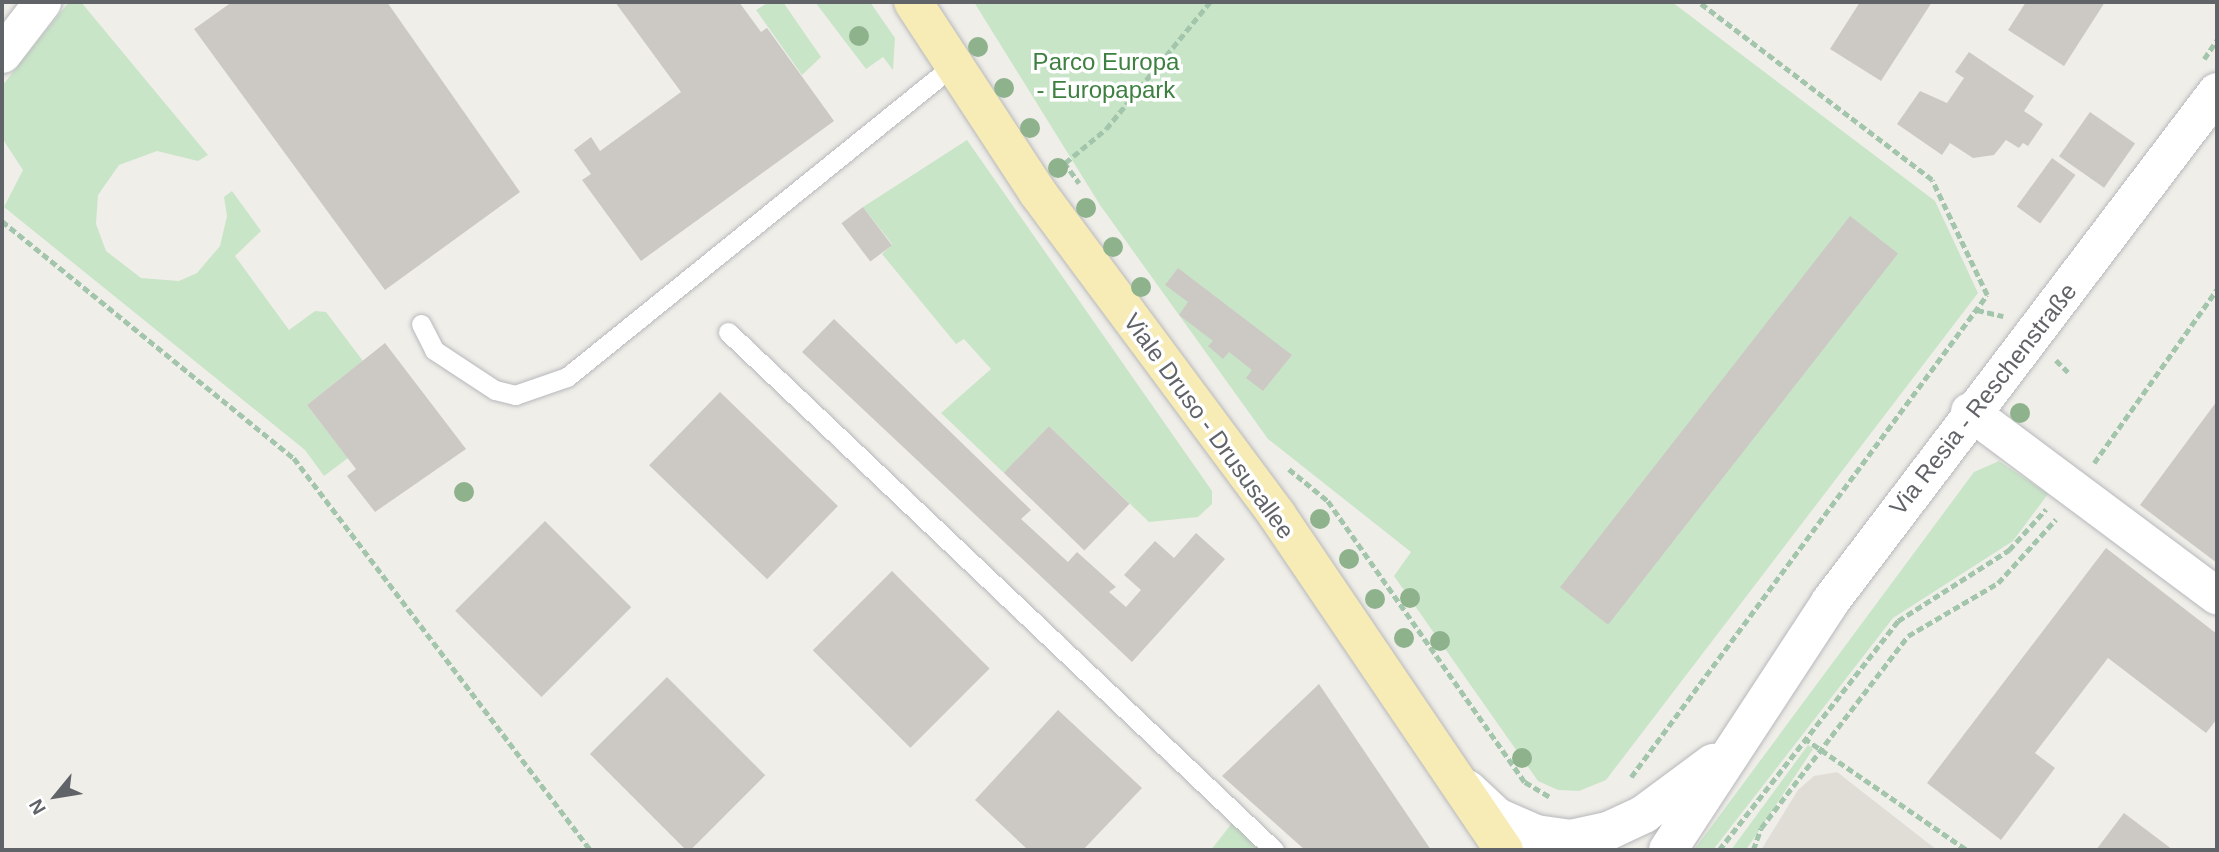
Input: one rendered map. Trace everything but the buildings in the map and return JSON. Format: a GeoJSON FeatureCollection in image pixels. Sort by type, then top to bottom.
{"type":"FeatureCollection","features":[{"type":"Feature","properties":{"kind":"main road","name":"Viale Druso - Drususallee"},"geometry":{"type":"LineString","coordinates":[[913,2],[1038,193],[1277,515],[1504,850]]}},
{"type":"Feature","properties":{"kind":"main road","name":"Via Resia - Reschenstraße"},"geometry":{"type":"LineString","coordinates":[[1673,846],[1830,602],[1969,411],[2003,376],[2217,92]]}},
{"type":"Feature","properties":{"kind":"main road"},"geometry":{"type":"LineString","coordinates":[[1453,775],[1497,817],[1536,834],[1570,839],[1608,831],[1644,814],[1749,727]]}},
{"type":"Feature","properties":{"kind":"main road","name":"Via Resia - Reschenstraße"},"geometry":{"type":"LineString","coordinates":[[1640,850],[1749,727]]}},
{"type":"Feature","properties":{"kind":"street"},"geometry":{"type":"LineString","coordinates":[[2,54],[42,2]]}},
{"type":"Feature","properties":{"kind":"street"},"geometry":{"type":"LineString","coordinates":[[1969,411],[2074,492],[2217,596]]}},
{"type":"Feature","properties":{"kind":"lane"},"geometry":{"type":"LineString","coordinates":[[421,324],[434,350],[495,390],[515,395],[544,388],[567,377],[954,65]]}},
{"type":"Feature","properties":{"kind":"lane"},"geometry":{"type":"LineString","coordinates":[[728,331],[1274,850]]}},
{"type":"Feature","properties":{"kind":"path"},"geometry":{"type":"LineString","coordinates":[[1065,163],[1106,129],[1210,2]]}},
{"type":"Feature","properties":{"kind":"path"},"geometry":{"type":"LineString","coordinates":[[1623,785],[1830,513],[1987,295],[1932,180],[1698,2]]}},
{"type":"Feature","properties":{"kind":"path"},"geometry":{"type":"LineString","coordinates":[[1057,152],[1088,196]]}},
{"type":"Feature","properties":{"kind":"path"},"geometry":{"type":"LineString","coordinates":[[2,221],[294,458],[591,850]]}},
{"type":"Feature","properties":{"kind":"path"},"geometry":{"type":"LineString","coordinates":[[1753,850],[1761,828],[1821,746],[1908,636],[1998,583],[2048,531],[2217,289]]}},
{"type":"Feature","properties":{"kind":"path"},"geometry":{"type":"LineString","coordinates":[[2054,359],[2070,374]]}},
{"type":"Feature","properties":{"kind":"path"},"geometry":{"type":"LineString","coordinates":[[1719,850],[1898,621],[2009,550],[2047,508],[2074,492]]}},
{"type":"Feature","properties":{"kind":"path"},"geometry":{"type":"LineString","coordinates":[[1328,501],[1525,782],[1557,800]]}},
{"type":"Feature","properties":{"kind":"path"},"geometry":{"type":"LineString","coordinates":[[1804,738],[1821,746],[1967,850]]}},
{"type":"Feature","properties":{"kind":"shaded area"},"geometry":{"type":"Polygon","coordinates":[[[1837,772],[1937,850],[1761,850],[1798,790],[1814,776],[1837,772]]]}},
{"type":"Feature","properties":{"kind":"green space"},"geometry":{"type":"Polygon","coordinates":[[[69,2],[81,2],[208,155],[198,161],[157,151],[119,165],[98,195],[96,224],[106,251],[141,278],[179,281],[197,273],[220,246],[227,216],[224,197],[232,191],[261,231],[235,256],[289,330],[315,311],[326,312],[363,361],[307,405],[348,458],[324,476],[305,450],[4,207],[23,170],[2,138],[2,86],[69,2]]]}},
{"type":"Feature","properties":{"kind":"green space"},"geometry":{"type":"Polygon","coordinates":[[[769,2],[783,2],[821,57],[802,75],[756,10],[769,2]]]}},
{"type":"Feature","properties":{"kind":"green space"},"geometry":{"type":"Polygon","coordinates":[[[815,2],[870,2],[895,38],[893,70],[883,57],[866,69],[815,2]]]}},
{"type":"Feature","properties":{"kind":"green space","name":"Parco Europa - Europapark"},"geometry":{"type":"Polygon","coordinates":[[[974,2],[1672,2],[1935,201],[1978,293],[1606,780],[1579,791],[1558,790],[1538,781],[1394,576],[1411,552],[1268,439],[1100,205],[974,2]]]}},
{"type":"Feature","properties":{"kind":"green space"},"geometry":{"type":"Polygon","coordinates":[[[967,140],[1212,491],[1212,504],[1198,517],[1149,522],[1049,426],[1004,473],[941,413],[991,369],[964,339],[956,344],[882,254],[892,244],[863,207],[967,140]]]}},
{"type":"Feature","properties":{"kind":"green space"},"geometry":{"type":"Polygon","coordinates":[[[1999,461],[2048,494],[2013,541],[1893,618],[1713,850],[1694,850],[1974,472],[1999,461]]]}},
{"type":"Feature","properties":{"kind":"green space"},"geometry":{"type":"Polygon","coordinates":[[[1808,745],[1813,749],[1746,850],[1731,850],[1808,745]]]}},
{"type":"Feature","properties":{"kind":"green space"},"geometry":{"type":"Polygon","coordinates":[[[1232,823],[1260,850],[1211,850],[1232,823]]]}}]}
